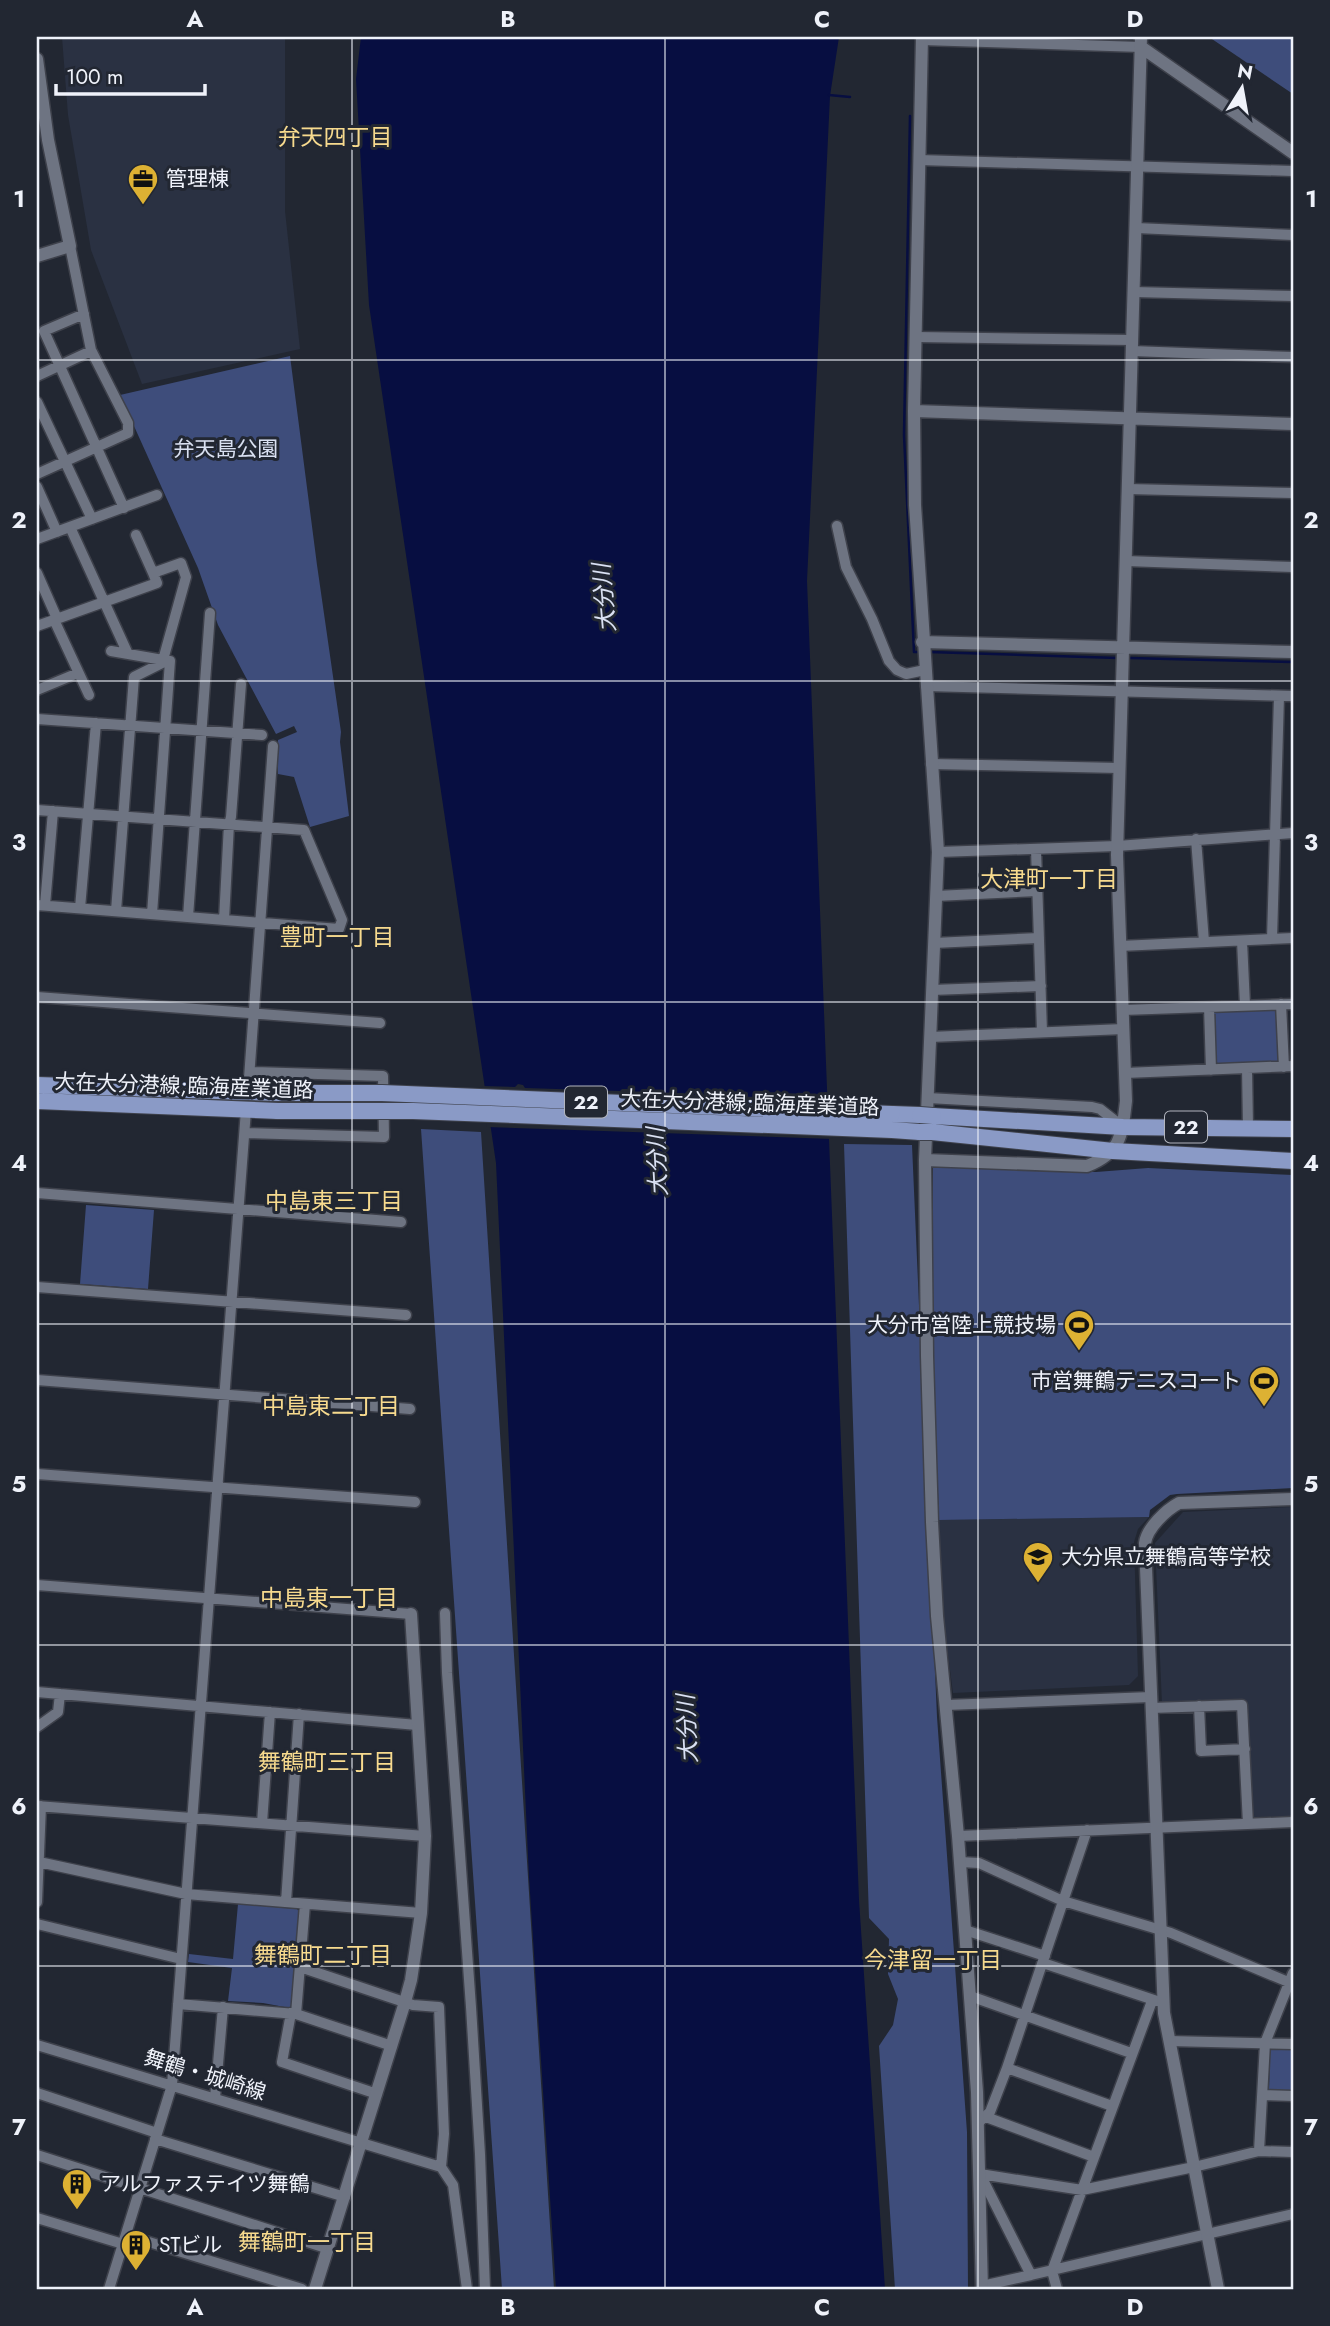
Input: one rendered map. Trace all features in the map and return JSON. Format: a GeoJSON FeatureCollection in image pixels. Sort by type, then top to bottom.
{"type":"FeatureCollection","features":[{"type":"Feature","properties":{"kind":"main road","name":"大在大分港線;臨海産業道路"},"geometry":{"type":"LineString","coordinates":[[37,1085],[278,1093],[383,1093],[926,1124],[1293,1129]]}},
{"type":"Feature","properties":{"kind":"main road","name":"大在大分港線;臨海産業道路"},"geometry":{"type":"LineString","coordinates":[[37,1101],[278,1111],[413,1111],[892,1122]]}},
{"type":"Feature","properties":{"kind":"main road","name":"大在大分港線;臨海産業道路"},"geometry":{"type":"LineString","coordinates":[[926,1124],[1113,1151],[1293,1161]]}},
{"type":"Feature","properties":{"kind":"street"},"geometry":{"type":"LineString","coordinates":[[1293,153],[1141,42],[922,38],[914,411],[915,505],[938,852],[925,1160],[927,1356],[937,1616],[982,2120],[982,2288],[1293,2214]]}},
{"type":"Feature","properties":{"kind":"street"},"geometry":{"type":"LineString","coordinates":[[925,1160],[1087,1166],[1113,1151],[1120,1140],[1123,1127],[1126,1101],[1117,846],[1141,42]]}},
{"type":"Feature","properties":{"kind":"street"},"geometry":{"type":"LineString","coordinates":[[37,60],[42,142],[70,246],[91,351],[128,423],[128,432],[37,474]]}},
{"type":"Feature","properties":{"kind":"street"},"geometry":{"type":"LineString","coordinates":[[919,160],[1293,171]]}},
{"type":"Feature","properties":{"kind":"street"},"geometry":{"type":"LineString","coordinates":[[1136,228],[1293,234]]}},
{"type":"Feature","properties":{"kind":"street"},"geometry":{"type":"LineString","coordinates":[[37,256],[70,246]]}},
{"type":"Feature","properties":{"kind":"street"},"geometry":{"type":"LineString","coordinates":[[1134,292],[1293,296]]}},
{"type":"Feature","properties":{"kind":"street"},"geometry":{"type":"LineString","coordinates":[[84,314],[44,331],[124,508]]}},
{"type":"Feature","properties":{"kind":"street"},"geometry":{"type":"LineString","coordinates":[[916,337],[1132,346],[1293,357]]}},
{"type":"Feature","properties":{"kind":"street"},"geometry":{"type":"LineString","coordinates":[[37,376],[91,351]]}},
{"type":"Feature","properties":{"kind":"street"},"geometry":{"type":"LineString","coordinates":[[37,402],[92,520]]}},
{"type":"Feature","properties":{"kind":"street"},"geometry":{"type":"LineString","coordinates":[[914,411],[1293,424]]}},
{"type":"Feature","properties":{"kind":"street"},"geometry":{"type":"LineString","coordinates":[[37,487],[57,531]]}},
{"type":"Feature","properties":{"kind":"street"},"geometry":{"type":"LineString","coordinates":[[1128,489],[1293,493]]}},
{"type":"Feature","properties":{"kind":"street"},"geometry":{"type":"LineString","coordinates":[[37,539],[157,495]]}},
{"type":"Feature","properties":{"kind":"street"},"geometry":{"type":"LineString","coordinates":[[837,526],[846,567],[872,619],[889,662],[906,674],[923,654],[1293,652]]}},
{"type":"Feature","properties":{"kind":"street"},"geometry":{"type":"LineString","coordinates":[[70,527],[128,654]]}},
{"type":"Feature","properties":{"kind":"street"},"geometry":{"type":"LineString","coordinates":[[37,626],[157,583],[136,535]]}},
{"type":"Feature","properties":{"kind":"street"},"geometry":{"type":"LineString","coordinates":[[1126,561],[1293,567]]}},
{"type":"Feature","properties":{"kind":"street"},"geometry":{"type":"LineString","coordinates":[[116,911],[134,677],[162,663],[186,577],[181,563],[153,573]]}},
{"type":"Feature","properties":{"kind":"street"},"geometry":{"type":"LineString","coordinates":[[37,573],[56,624],[89,695]]}},
{"type":"Feature","properties":{"kind":"street"},"geometry":{"type":"LineString","coordinates":[[188,916],[210,613]]}},
{"type":"Feature","properties":{"kind":"street"},"geometry":{"type":"LineString","coordinates":[[111,651],[170,662],[152,914]]}},
{"type":"Feature","properties":{"kind":"street"},"geometry":{"type":"LineString","coordinates":[[37,690],[78,673]]}},
{"type":"Feature","properties":{"kind":"street"},"geometry":{"type":"LineString","coordinates":[[224,919],[241,684]]}},
{"type":"Feature","properties":{"kind":"street"},"geometry":{"type":"LineString","coordinates":[[926,686],[1293,696]]}},
{"type":"Feature","properties":{"kind":"street"},"geometry":{"type":"LineString","coordinates":[[1272,939],[1279,696]]}},
{"type":"Feature","properties":{"kind":"street"},"geometry":{"type":"LineString","coordinates":[[37,719],[262,735]]}},
{"type":"Feature","properties":{"kind":"street"},"geometry":{"type":"LineString","coordinates":[[80,908],[96,723]]}},
{"type":"Feature","properties":{"kind":"street"},"geometry":{"type":"LineString","coordinates":[[248,1092],[273,746]]}},
{"type":"Feature","properties":{"kind":"street"},"geometry":{"type":"LineString","coordinates":[[931,764],[1119,768]]}},
{"type":"Feature","properties":{"kind":"street"},"geometry":{"type":"LineString","coordinates":[[37,810],[53,811],[88,814],[123,816],[304,830],[342,920],[339,929],[41,905],[53,811]]}},
{"type":"Feature","properties":{"kind":"street"},"geometry":{"type":"LineString","coordinates":[[938,852],[1117,846],[1274,833],[1293,834]]}},
{"type":"Feature","properties":{"kind":"street"},"geometry":{"type":"LineString","coordinates":[[1196,839],[1204,942]]}},
{"type":"Feature","properties":{"kind":"street"},"geometry":{"type":"LineString","coordinates":[[1036,849],[1042,1032]]}},
{"type":"Feature","properties":{"kind":"street"},"geometry":{"type":"LineString","coordinates":[[936,896],[1037,891]]}},
{"type":"Feature","properties":{"kind":"street"},"geometry":{"type":"LineString","coordinates":[[934,943],[1039,938]]}},
{"type":"Feature","properties":{"kind":"street"},"geometry":{"type":"LineString","coordinates":[[1120,946],[1293,938]]}},
{"type":"Feature","properties":{"kind":"street"},"geometry":{"type":"LineString","coordinates":[[1242,940],[1245,1005]]}},
{"type":"Feature","properties":{"kind":"street"},"geometry":{"type":"LineString","coordinates":[[932,990],[1041,986]]}},
{"type":"Feature","properties":{"kind":"street"},"geometry":{"type":"LineString","coordinates":[[37,997],[380,1023]]}},
{"type":"Feature","properties":{"kind":"street"},"geometry":{"type":"LineString","coordinates":[[1125,1073],[1288,1066],[1281,1004]]}},
{"type":"Feature","properties":{"kind":"street"},"geometry":{"type":"LineString","coordinates":[[1123,1010],[1293,1004]]}},
{"type":"Feature","properties":{"kind":"street"},"geometry":{"type":"LineString","coordinates":[[1209,1007],[1211,1070]]}},
{"type":"Feature","properties":{"kind":"street"},"geometry":{"type":"LineString","coordinates":[[930,1037],[1124,1029]]}},
{"type":"Feature","properties":{"kind":"street"},"geometry":{"type":"LineString","coordinates":[[1247,1068],[1248,1127]]}},
{"type":"Feature","properties":{"kind":"street"},"geometry":{"type":"LineString","coordinates":[[244,1132],[384,1137],[383,1076],[250,1072]]}},
{"type":"Feature","properties":{"kind":"street"},"geometry":{"type":"LineString","coordinates":[[928,1098],[1092,1107],[1100,1109],[1123,1127]]}},
{"type":"Feature","properties":{"kind":"street"},"geometry":{"type":"LineString","coordinates":[[109,2289],[172,2085],[246,1110]]}},
{"type":"Feature","properties":{"kind":"street"},"geometry":{"type":"LineString","coordinates":[[37,1194],[401,1222]]}},
{"type":"Feature","properties":{"kind":"street"},"geometry":{"type":"LineString","coordinates":[[37,1287],[406,1315]]}},
{"type":"Feature","properties":{"kind":"street"},"geometry":{"type":"LineString","coordinates":[[37,1380],[410,1409]]}},
{"type":"Feature","properties":{"kind":"street"},"geometry":{"type":"LineString","coordinates":[[37,1474],[415,1503]]}},
{"type":"Feature","properties":{"kind":"street"},"geometry":{"type":"LineString","coordinates":[[1218,2289],[1158,2001],[1160,1930],[1145,1543],[1147,1533],[1179,1503],[1293,1499]]}},
{"type":"Feature","properties":{"kind":"street"},"geometry":{"type":"LineString","coordinates":[[37,1585],[411,1614],[425,1836],[421,1913],[405,2002],[315,2289]]}},
{"type":"Feature","properties":{"kind":"street"},"geometry":{"type":"LineString","coordinates":[[445,1613],[479,2140],[485,2289]]}},
{"type":"Feature","properties":{"kind":"street"},"geometry":{"type":"LineString","coordinates":[[37,1692],[417,1725]]}},
{"type":"Feature","properties":{"kind":"street"},"geometry":{"type":"LineString","coordinates":[[37,1727],[58,1712],[60,1694]]}},
{"type":"Feature","properties":{"kind":"street"},"geometry":{"type":"LineString","coordinates":[[946,1704],[1151,1702],[1199,1706],[1242,1705],[1248,1824]]}},
{"type":"Feature","properties":{"kind":"street"},"geometry":{"type":"LineString","coordinates":[[1199,1706],[1201,1751],[1245,1749]]}},
{"type":"Feature","properties":{"kind":"street"},"geometry":{"type":"LineString","coordinates":[[262,1823],[270,1712]]}},
{"type":"Feature","properties":{"kind":"street"},"geometry":{"type":"LineString","coordinates":[[286,1902],[299,1714]]}},
{"type":"Feature","properties":{"kind":"street"},"geometry":{"type":"LineString","coordinates":[[37,1902],[39,1806],[425,1836]]}},
{"type":"Feature","properties":{"kind":"street"},"geometry":{"type":"LineString","coordinates":[[958,1836],[1293,1822]]}},
{"type":"Feature","properties":{"kind":"street"},"geometry":{"type":"LineString","coordinates":[[982,2120],[990,2112],[1007,2068],[1087,1830]]}},
{"type":"Feature","properties":{"kind":"street"},"geometry":{"type":"LineString","coordinates":[[39,1862],[186,1895],[421,1913]]}},
{"type":"Feature","properties":{"kind":"street"},"geometry":{"type":"LineString","coordinates":[[960,1862],[979,1863],[1063,1901],[1160,1930],[1292,1980],[1265,2043],[1259,2151]]}},
{"type":"Feature","properties":{"kind":"street"},"geometry":{"type":"LineString","coordinates":[[305,1904],[294,2013],[282,2062],[377,2094]]}},
{"type":"Feature","properties":{"kind":"street"},"geometry":{"type":"LineString","coordinates":[[37,1924],[181,1959]]}},
{"type":"Feature","properties":{"kind":"street"},"geometry":{"type":"LineString","coordinates":[[965,1930],[1158,2001]]}},
{"type":"Feature","properties":{"kind":"street"},"geometry":{"type":"LineString","coordinates":[[300,1967],[405,2002],[439,2007],[444,2134],[441,2167],[453,2185],[467,2289]]}},
{"type":"Feature","properties":{"kind":"street"},"geometry":{"type":"LineString","coordinates":[[970,1996],[1131,2053]]}},
{"type":"Feature","properties":{"kind":"street"},"geometry":{"type":"LineString","coordinates":[[1057,2289],[1052,2271],[1131,2053],[1158,2001]]}},
{"type":"Feature","properties":{"kind":"street"},"geometry":{"type":"LineString","coordinates":[[178,2004],[294,2013],[391,2046]]}},
{"type":"Feature","properties":{"kind":"street"},"geometry":{"type":"LineString","coordinates":[[215,2098],[223,2007]]}},
{"type":"Feature","properties":{"kind":"street"},"geometry":{"type":"LineString","coordinates":[[1168,2041],[1293,2044]]}},
{"type":"Feature","properties":{"kind":"street","name":"舞鶴・城崎線"},"geometry":{"type":"LineString","coordinates":[[37,2045],[441,2167]]}},
{"type":"Feature","properties":{"kind":"street"},"geometry":{"type":"LineString","coordinates":[[1007,2068],[1112,2106]]}},
{"type":"Feature","properties":{"kind":"street"},"geometry":{"type":"LineString","coordinates":[[37,2093],[156,2136],[345,2197]]}},
{"type":"Feature","properties":{"kind":"street"},"geometry":{"type":"LineString","coordinates":[[1263,2095],[1293,2096]]}},
{"type":"Feature","properties":{"kind":"street"},"geometry":{"type":"LineString","coordinates":[[982,2120],[1094,2157]]}},
{"type":"Feature","properties":{"kind":"street"},"geometry":{"type":"LineString","coordinates":[[980,2174],[1082,2190],[1259,2151],[1293,2152]]}},
{"type":"Feature","properties":{"kind":"street"},"geometry":{"type":"LineString","coordinates":[[37,2155],[329,2249]]}},
{"type":"Feature","properties":{"kind":"street"},"geometry":{"type":"LineString","coordinates":[[980,2174],[1031,2275]]}},
{"type":"Feature","properties":{"kind":"street"},"geometry":{"type":"LineString","coordinates":[[37,2218],[125,2239],[302,2289]]}},
{"type":"Feature","properties":{"kind":"shaded area"},"geometry":{"type":"Polygon","coordinates":[[[62,37],[285,37],[285,211],[300,349],[142,384],[91,250],[68,115],[62,37]]]}},
{"type":"Feature","properties":{"kind":"shaded area","name":"大分県立舞鶴高等学校"},"geometry":{"type":"Polygon","coordinates":[[[1293,1507],[1293,1816],[1254,1817],[1250,1814],[1246,1702],[1162,1704],[1155,1543],[1183,1512],[1293,1507]]]}},
{"type":"Feature","properties":{"kind":"shaded area","name":"大分県立舞鶴高等学校"},"geometry":{"type":"Polygon","coordinates":[[[1149,1517],[1138,1529],[1134,1542],[1138,1676],[1129,1685],[953,1693],[943,1616],[939,1520],[1149,1517]]]}},
{"type":"Feature","properties":{"kind":"green space"},"geometry":{"type":"Polygon","coordinates":[[[1209,37],[1293,37],[1293,94],[1209,37]]]}},
{"type":"Feature","properties":{"kind":"green space","name":"弁天島公園"},"geometry":{"type":"Polygon","coordinates":[[[290,356],[341,732],[349,816],[310,827],[294,777],[278,774],[278,740],[297,732],[294,726],[276,734],[218,625],[198,568],[120,395],[290,356]]]}},
{"type":"Feature","properties":{"kind":"green space"},"geometry":{"type":"Polygon","coordinates":[[[1216,1010],[1278,1010],[1279,1061],[1276,1064],[1219,1067],[1216,1064],[1213,1013],[1216,1010]]]}},
{"type":"Feature","properties":{"kind":"green space"},"geometry":{"type":"Polygon","coordinates":[[[421,1129],[481,1132],[554,2289],[502,2289],[421,1129]]]}},
{"type":"Feature","properties":{"kind":"green space"},"geometry":{"type":"Polygon","coordinates":[[[844,1144],[912,1145],[937,1717],[967,2132],[968,2289],[895,2289],[879,2046],[893,2025],[898,1999],[888,1974],[889,1939],[869,1918],[844,1144]]]}},
{"type":"Feature","properties":{"kind":"green space"},"geometry":{"type":"Polygon","coordinates":[[[938,1165],[1096,1172],[1148,1168],[1293,1175],[1293,1488],[1170,1495],[1150,1510],[1149,1517],[939,1520],[932,1331],[933,1167],[938,1165]]]}},
{"type":"Feature","properties":{"kind":"green space"},"geometry":{"type":"Polygon","coordinates":[[[86,1205],[154,1210],[148,1289],[80,1284],[86,1205]]]}},
{"type":"Feature","properties":{"kind":"green space"},"geometry":{"type":"Polygon","coordinates":[[[238,1904],[297,1909],[300,1913],[290,2008],[228,2001],[232,1968],[188,1962],[189,1954],[233,1959],[238,1904]]]}},
{"type":"Feature","properties":{"kind":"green space"},"geometry":{"type":"Polygon","coordinates":[[[1293,2047],[1293,2093],[1272,2092],[1269,2089],[1270,2049],[1293,2047]]]}},
{"type":"Feature","properties":{"kind":"water","name":"大分川"},"geometry":{"type":"Polygon","coordinates":[[[361,37],[839,37],[830,96],[807,581],[859,1900],[885,2289],[556,2289],[529,1877],[496,1163],[369,305],[356,79],[361,37]]]}},
{"type":"Feature","properties":{"kind":"pier"},"geometry":{"type":"Polygon","coordinates":[[[518,1084],[525,1088],[628,1089],[630,1092],[684,1094],[687,1091],[693,1092],[694,1095],[798,1096],[798,1099],[831,1100],[833,1139],[487,1127],[481,1086],[515,1087],[518,1084]]]}},
{"type":"Feature","properties":{"kind":"waterway"},"geometry":{"type":"LineString","coordinates":[[829,95],[850,97]]}},
{"type":"Feature","properties":{"kind":"waterway"},"geometry":{"type":"LineString","coordinates":[[910,116],[904,435],[914,652],[919,652]]}},
{"type":"Feature","properties":{"kind":"waterway"},"geometry":{"type":"LineString","coordinates":[[929,652],[1118,658]]}},
{"type":"Feature","properties":{"kind":"waterway"},"geometry":{"type":"LineString","coordinates":[[1129,658],[1293,662]]}},
{"type":"Feature","properties":{"kind":"place","name":"管理棟"},"geometry":{"type":"Point","coordinates":[143,206]}},
{"type":"Feature","properties":{"kind":"place","name":"大分市営陸上競技場"},"geometry":{"type":"Point","coordinates":[1079,1352]}},
{"type":"Feature","properties":{"kind":"place","name":"市営舞鶴テニスコート"},"geometry":{"type":"Point","coordinates":[1264,1408]}},
{"type":"Feature","properties":{"kind":"place","name":"大分県立舞鶴高等学校"},"geometry":{"type":"Point","coordinates":[1038,1584]}},
{"type":"Feature","properties":{"kind":"place","name":"アルファステイツ舞鶴"},"geometry":{"type":"Point","coordinates":[77,2211]}},
{"type":"Feature","properties":{"kind":"place","name":"STビル"},"geometry":{"type":"Point","coordinates":[136,2272]}},
{"type":"Feature","properties":{"kind":"district","name":"弁天四丁目"},"geometry":{"type":"Point","coordinates":[335,137]}},
{"type":"Feature","properties":{"kind":"district","name":"大津町一丁目"},"geometry":{"type":"Point","coordinates":[1049,879]}},
{"type":"Feature","properties":{"kind":"district","name":"豊町一丁目"},"geometry":{"type":"Point","coordinates":[337,937]}},
{"type":"Feature","properties":{"kind":"district","name":"中島東三丁目"},"geometry":{"type":"Point","coordinates":[334,1201]}},
{"type":"Feature","properties":{"kind":"district","name":"中島東二丁目"},"geometry":{"type":"Point","coordinates":[331,1406]}},
{"type":"Feature","properties":{"kind":"district","name":"中島東一丁目"},"geometry":{"type":"Point","coordinates":[329,1598]}},
{"type":"Feature","properties":{"kind":"district","name":"舞鶴町三丁目"},"geometry":{"type":"Point","coordinates":[327,1762]}},
{"type":"Feature","properties":{"kind":"district","name":"舞鶴町二丁目"},"geometry":{"type":"Point","coordinates":[323,1955]}},
{"type":"Feature","properties":{"kind":"district","name":"今津留一丁目"},"geometry":{"type":"Point","coordinates":[933,1960]}},
{"type":"Feature","properties":{"kind":"district","name":"舞鶴町一丁目"},"geometry":{"type":"Point","coordinates":[307,2242]}}]}
